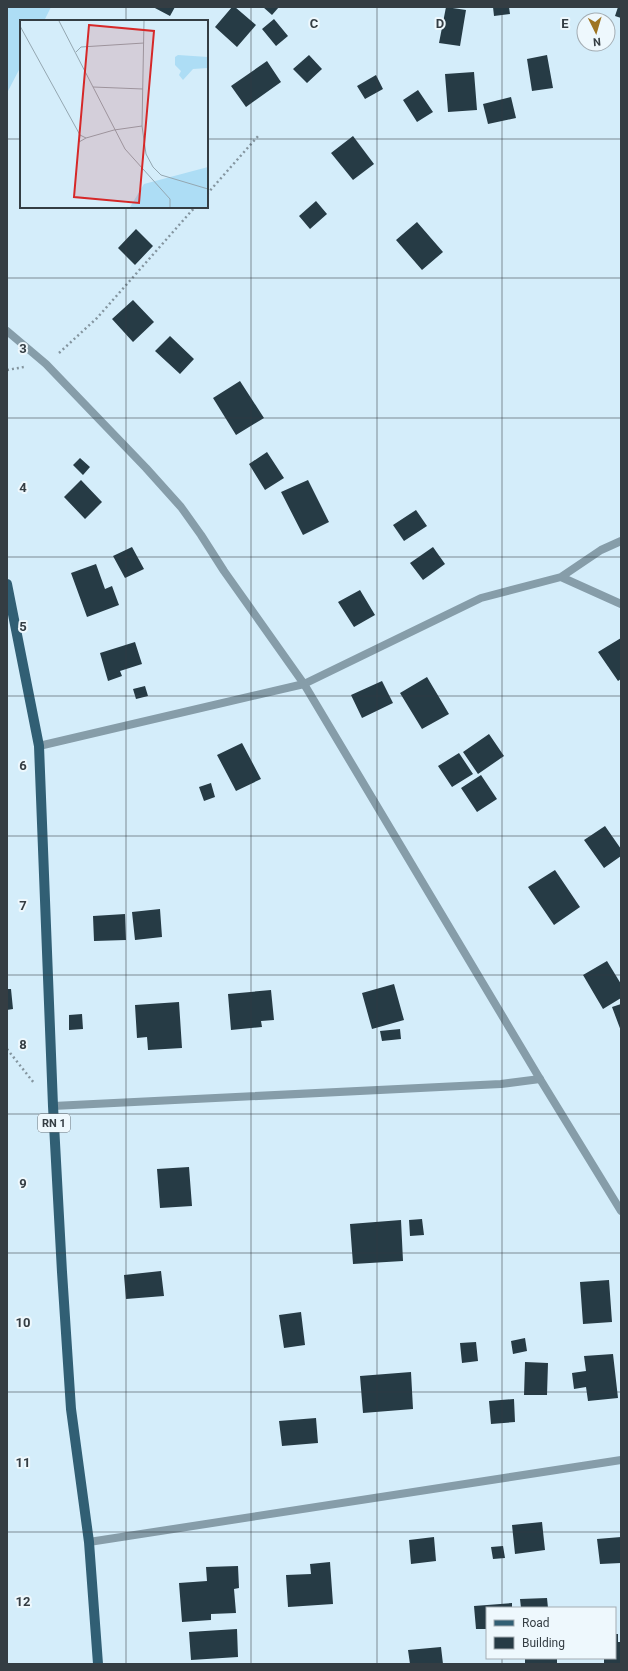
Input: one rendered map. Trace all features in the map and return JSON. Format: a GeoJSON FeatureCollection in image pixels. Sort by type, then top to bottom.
{"type":"FeatureCollection","features":[{"type":"Feature","properties":{"kind":"main road","name":"RN 1"},"geometry":{"type":"LineString","coordinates":[[7,584],[39,746],[53,1106],[62,1272],[71,1409],[89,1542],[98,1664]]}},
{"type":"Feature","properties":{"kind":"street"},"geometry":{"type":"LineString","coordinates":[[7,331],[46,364],[146,468],[181,507],[224,572],[304,684],[540,1079],[621,1211]]}},
{"type":"Feature","properties":{"kind":"street"},"geometry":{"type":"LineString","coordinates":[[39,746],[304,684],[481,598],[562,577],[601,550],[621,541]]}},
{"type":"Feature","properties":{"kind":"street"},"geometry":{"type":"LineString","coordinates":[[562,577],[621,604]]}},
{"type":"Feature","properties":{"kind":"street"},"geometry":{"type":"LineString","coordinates":[[53,1106],[502,1084],[540,1079]]}},
{"type":"Feature","properties":{"kind":"street"},"geometry":{"type":"LineString","coordinates":[[89,1542],[621,1460]]}},
{"type":"Feature","properties":{"kind":"path"},"geometry":{"type":"LineString","coordinates":[[208,193],[259,135]]}},
{"type":"Feature","properties":{"kind":"path"},"geometry":{"type":"LineString","coordinates":[[46,364],[97,318],[194,208]]}},
{"type":"Feature","properties":{"kind":"path"},"geometry":{"type":"LineString","coordinates":[[7,1049],[53,1106]]}},
{"type":"Feature","properties":{"kind":"shaded area"},"geometry":{"type":"Polygon","coordinates":[[[7,7],[51,7],[44,20],[20,20],[20,68],[7,93],[7,7]]]}},
{"type":"Feature","properties":{"kind":"building"},"geometry":{"type":"Polygon","coordinates":[[[153,7],[175,7],[170,16],[153,7]]]}},
{"type":"Feature","properties":{"kind":"building"},"geometry":{"type":"Polygon","coordinates":[[[232,7],[235,7],[256,25],[237,47],[215,27],[232,7]]]}},
{"type":"Feature","properties":{"kind":"building"},"geometry":{"type":"Polygon","coordinates":[[[263,7],[279,7],[272,15],[263,7]]]}},
{"type":"Feature","properties":{"kind":"building"},"geometry":{"type":"Polygon","coordinates":[[[446,7],[466,10],[460,46],[439,43],[446,7]]]}},
{"type":"Feature","properties":{"kind":"building"},"geometry":{"type":"Polygon","coordinates":[[[493,7],[509,7],[510,14],[494,16],[493,7]]]}},
{"type":"Feature","properties":{"kind":"building"},"geometry":{"type":"Polygon","coordinates":[[[618,7],[621,7],[621,18],[616,16],[618,7]]]}},
{"type":"Feature","properties":{"kind":"building"},"geometry":{"type":"Polygon","coordinates":[[[274,19],[288,36],[276,46],[262,29],[274,19]]]}},
{"type":"Feature","properties":{"kind":"building"},"geometry":{"type":"Polygon","coordinates":[[[309,55],[322,69],[307,83],[293,69],[309,55]]]}},
{"type":"Feature","properties":{"kind":"building"},"geometry":{"type":"Polygon","coordinates":[[[547,55],[553,88],[532,91],[527,59],[547,55]]]}},
{"type":"Feature","properties":{"kind":"building"},"geometry":{"type":"Polygon","coordinates":[[[267,61],[281,82],[246,107],[231,86],[267,61]]]}},
{"type":"Feature","properties":{"kind":"building"},"geometry":{"type":"Polygon","coordinates":[[[474,72],[477,110],[448,112],[445,74],[474,72]]]}},
{"type":"Feature","properties":{"kind":"building"},"geometry":{"type":"Polygon","coordinates":[[[376,75],[383,89],[365,99],[357,86],[376,75]]]}},
{"type":"Feature","properties":{"kind":"building"},"geometry":{"type":"Polygon","coordinates":[[[418,90],[433,112],[417,122],[403,100],[418,90]]]}},
{"type":"Feature","properties":{"kind":"building"},"geometry":{"type":"Polygon","coordinates":[[[511,97],[516,118],[488,124],[483,104],[511,97]]]}},
{"type":"Feature","properties":{"kind":"building"},"geometry":{"type":"Polygon","coordinates":[[[353,136],[374,164],[353,180],[331,153],[353,136]]]}},
{"type":"Feature","properties":{"kind":"building"},"geometry":{"type":"Polygon","coordinates":[[[316,201],[327,214],[310,229],[299,216],[316,201]]]}},
{"type":"Feature","properties":{"kind":"building"},"geometry":{"type":"Polygon","coordinates":[[[417,222],[443,252],[422,270],[396,240],[417,222]]]}},
{"type":"Feature","properties":{"kind":"building"},"geometry":{"type":"Polygon","coordinates":[[[136,229],[153,246],[135,265],[118,248],[136,229]]]}},
{"type":"Feature","properties":{"kind":"building"},"geometry":{"type":"Polygon","coordinates":[[[133,300],[154,322],[133,342],[112,319],[133,300]]]}},
{"type":"Feature","properties":{"kind":"building"},"geometry":{"type":"Polygon","coordinates":[[[170,336],[194,359],[180,374],[155,351],[170,336]]]}},
{"type":"Feature","properties":{"kind":"building"},"geometry":{"type":"Polygon","coordinates":[[[240,381],[264,418],[236,435],[213,398],[240,381]]]}},
{"type":"Feature","properties":{"kind":"building"},"geometry":{"type":"Polygon","coordinates":[[[267,452],[284,478],[265,490],[249,464],[267,452]]]}},
{"type":"Feature","properties":{"kind":"building"},"geometry":{"type":"Polygon","coordinates":[[[80,458],[90,467],[83,475],[73,465],[80,458]]]}},
{"type":"Feature","properties":{"kind":"building"},"geometry":{"type":"Polygon","coordinates":[[[81,480],[102,502],[85,519],[64,497],[81,480]]]}},
{"type":"Feature","properties":{"kind":"building"},"geometry":{"type":"Polygon","coordinates":[[[308,480],[329,522],[303,535],[281,492],[308,480]]]}},
{"type":"Feature","properties":{"kind":"building"},"geometry":{"type":"Polygon","coordinates":[[[416,510],[427,526],[404,541],[393,525],[416,510]]]}},
{"type":"Feature","properties":{"kind":"building"},"geometry":{"type":"Polygon","coordinates":[[[132,547],[144,569],[125,578],[113,556],[132,547]]]}},
{"type":"Feature","properties":{"kind":"building"},"geometry":{"type":"Polygon","coordinates":[[[433,547],[445,564],[423,580],[410,563],[433,547]]]}},
{"type":"Feature","properties":{"kind":"building"},"geometry":{"type":"Polygon","coordinates":[[[96,564],[105,589],[112,586],[119,605],[87,617],[71,573],[96,564]]]}},
{"type":"Feature","properties":{"kind":"building"},"geometry":{"type":"Polygon","coordinates":[[[360,590],[375,615],[354,627],[338,602],[360,590]]]}},
{"type":"Feature","properties":{"kind":"building"},"geometry":{"type":"Polygon","coordinates":[[[621,638],[621,679],[618,681],[598,652],[621,638]]]}},
{"type":"Feature","properties":{"kind":"building"},"geometry":{"type":"Polygon","coordinates":[[[135,642],[142,664],[120,671],[122,676],[108,681],[100,653],[135,642]]]}},
{"type":"Feature","properties":{"kind":"building"},"geometry":{"type":"Polygon","coordinates":[[[427,677],[449,714],[422,729],[400,693],[427,677]]]}},
{"type":"Feature","properties":{"kind":"building"},"geometry":{"type":"Polygon","coordinates":[[[382,681],[393,703],[362,718],[351,695],[382,681]]]}},
{"type":"Feature","properties":{"kind":"building"},"geometry":{"type":"Polygon","coordinates":[[[145,686],[148,696],[136,699],[133,689],[145,686]]]}},
{"type":"Feature","properties":{"kind":"building"},"geometry":{"type":"Polygon","coordinates":[[[489,734],[504,756],[478,774],[463,752],[489,734]]]}},
{"type":"Feature","properties":{"kind":"building"},"geometry":{"type":"Polygon","coordinates":[[[242,743],[261,779],[236,791],[217,755],[242,743]]]}},
{"type":"Feature","properties":{"kind":"building"},"geometry":{"type":"Polygon","coordinates":[[[459,753],[473,774],[452,787],[438,766],[459,753]]]}},
{"type":"Feature","properties":{"kind":"building"},"geometry":{"type":"Polygon","coordinates":[[[481,775],[497,799],[477,812],[461,788],[481,775]]]}},
{"type":"Feature","properties":{"kind":"building"},"geometry":{"type":"Polygon","coordinates":[[[211,783],[215,797],[204,801],[199,787],[211,783]]]}},
{"type":"Feature","properties":{"kind":"building"},"geometry":{"type":"Polygon","coordinates":[[[605,826],[621,849],[621,856],[604,868],[584,840],[605,826]]]}},
{"type":"Feature","properties":{"kind":"building"},"geometry":{"type":"Polygon","coordinates":[[[555,870],[580,907],[554,925],[528,887],[555,870]]]}},
{"type":"Feature","properties":{"kind":"building"},"geometry":{"type":"Polygon","coordinates":[[[160,909],[162,937],[135,940],[132,912],[160,909]]]}},
{"type":"Feature","properties":{"kind":"building"},"geometry":{"type":"Polygon","coordinates":[[[125,914],[126,940],[94,941],[93,916],[125,914]]]}},
{"type":"Feature","properties":{"kind":"building"},"geometry":{"type":"Polygon","coordinates":[[[607,961],[621,984],[621,998],[603,1009],[583,975],[607,961]]]}},
{"type":"Feature","properties":{"kind":"building"},"geometry":{"type":"Polygon","coordinates":[[[394,984],[404,1020],[372,1029],[362,993],[394,984]]]}},
{"type":"Feature","properties":{"kind":"building"},"geometry":{"type":"Polygon","coordinates":[[[7,989],[11,989],[13,1009],[7,1010],[7,989]]]}},
{"type":"Feature","properties":{"kind":"building"},"geometry":{"type":"Polygon","coordinates":[[[271,990],[274,1020],[261,1021],[262,1027],[231,1030],[228,994],[271,990]]]}},
{"type":"Feature","properties":{"kind":"building"},"geometry":{"type":"Polygon","coordinates":[[[179,1002],[182,1048],[148,1050],[147,1037],[137,1038],[135,1005],[179,1002]]]}},
{"type":"Feature","properties":{"kind":"building"},"geometry":{"type":"Polygon","coordinates":[[[621,1004],[621,1031],[612,1007],[621,1004]]]}},
{"type":"Feature","properties":{"kind":"building"},"geometry":{"type":"Polygon","coordinates":[[[82,1014],[83,1029],[69,1030],[69,1015],[82,1014]]]}},
{"type":"Feature","properties":{"kind":"building"},"geometry":{"type":"Polygon","coordinates":[[[400,1029],[401,1039],[382,1041],[380,1031],[400,1029]]]}},
{"type":"Feature","properties":{"kind":"building"},"geometry":{"type":"Polygon","coordinates":[[[189,1167],[192,1206],[160,1208],[157,1169],[189,1167]]]}},
{"type":"Feature","properties":{"kind":"building"},"geometry":{"type":"Polygon","coordinates":[[[422,1219],[424,1235],[410,1236],[409,1220],[422,1219]]]}},
{"type":"Feature","properties":{"kind":"building"},"geometry":{"type":"Polygon","coordinates":[[[401,1220],[403,1261],[353,1264],[350,1224],[401,1220]]]}},
{"type":"Feature","properties":{"kind":"building"},"geometry":{"type":"Polygon","coordinates":[[[161,1271],[164,1296],[126,1299],[124,1275],[161,1271]]]}},
{"type":"Feature","properties":{"kind":"building"},"geometry":{"type":"Polygon","coordinates":[[[609,1280],[612,1322],[583,1324],[580,1282],[609,1280]]]}},
{"type":"Feature","properties":{"kind":"building"},"geometry":{"type":"Polygon","coordinates":[[[301,1312],[305,1345],[284,1348],[279,1315],[301,1312]]]}},
{"type":"Feature","properties":{"kind":"building"},"geometry":{"type":"Polygon","coordinates":[[[525,1338],[527,1351],[513,1354],[511,1341],[525,1338]]]}},
{"type":"Feature","properties":{"kind":"building"},"geometry":{"type":"Polygon","coordinates":[[[476,1342],[478,1361],[462,1363],[460,1343],[476,1342]]]}},
{"type":"Feature","properties":{"kind":"building"},"geometry":{"type":"Polygon","coordinates":[[[613,1354],[618,1398],[588,1401],[586,1387],[574,1389],[572,1373],[586,1371],[584,1356],[613,1354]]]}},
{"type":"Feature","properties":{"kind":"building"},"geometry":{"type":"Polygon","coordinates":[[[525,1362],[548,1363],[547,1395],[524,1395],[525,1362]]]}},
{"type":"Feature","properties":{"kind":"building"},"geometry":{"type":"Polygon","coordinates":[[[411,1372],[413,1409],[363,1413],[360,1376],[411,1372]]]}},
{"type":"Feature","properties":{"kind":"building"},"geometry":{"type":"Polygon","coordinates":[[[514,1399],[515,1422],[491,1424],[489,1401],[514,1399]]]}},
{"type":"Feature","properties":{"kind":"building"},"geometry":{"type":"Polygon","coordinates":[[[316,1418],[318,1443],[282,1446],[279,1421],[316,1418]]]}},
{"type":"Feature","properties":{"kind":"building"},"geometry":{"type":"Polygon","coordinates":[[[542,1522],[545,1550],[515,1554],[512,1525],[542,1522]]]}},
{"type":"Feature","properties":{"kind":"building"},"geometry":{"type":"Polygon","coordinates":[[[434,1537],[436,1561],[411,1564],[409,1540],[434,1537]]]}},
{"type":"Feature","properties":{"kind":"building"},"geometry":{"type":"Polygon","coordinates":[[[621,1537],[621,1563],[600,1564],[597,1539],[621,1537]]]}},
{"type":"Feature","properties":{"kind":"building"},"geometry":{"type":"Polygon","coordinates":[[[503,1546],[505,1558],[493,1559],[491,1547],[503,1546]]]}},
{"type":"Feature","properties":{"kind":"building"},"geometry":{"type":"Polygon","coordinates":[[[330,1562],[333,1604],[288,1607],[286,1575],[311,1574],[310,1564],[330,1562]]]}},
{"type":"Feature","properties":{"kind":"building"},"geometry":{"type":"Polygon","coordinates":[[[238,1566],[239,1588],[234,1589],[236,1613],[211,1614],[211,1620],[182,1622],[179,1583],[207,1581],[206,1567],[238,1566]]]}},
{"type":"Feature","properties":{"kind":"building"},"geometry":{"type":"Polygon","coordinates":[[[547,1598],[548,1607],[521,1607],[520,1599],[547,1598]]]}},
{"type":"Feature","properties":{"kind":"building"},"geometry":{"type":"Polygon","coordinates":[[[512,1603],[512,1607],[486,1607],[486,1629],[476,1629],[474,1606],[512,1603]]]}},
{"type":"Feature","properties":{"kind":"building"},"geometry":{"type":"Polygon","coordinates":[[[237,1629],[238,1657],[191,1660],[189,1632],[237,1629]]]}},
{"type":"Feature","properties":{"kind":"building"},"geometry":{"type":"Polygon","coordinates":[[[616,1634],[618,1634],[618,1642],[621,1642],[621,1664],[604,1664],[604,1659],[616,1659],[616,1634]]]}},
{"type":"Feature","properties":{"kind":"building"},"geometry":{"type":"Polygon","coordinates":[[[441,1647],[443,1664],[410,1664],[408,1650],[441,1647]]]}},
{"type":"Feature","properties":{"kind":"building"},"geometry":{"type":"Polygon","coordinates":[[[525,1659],[557,1659],[557,1664],[525,1664],[525,1659]]]}}]}
